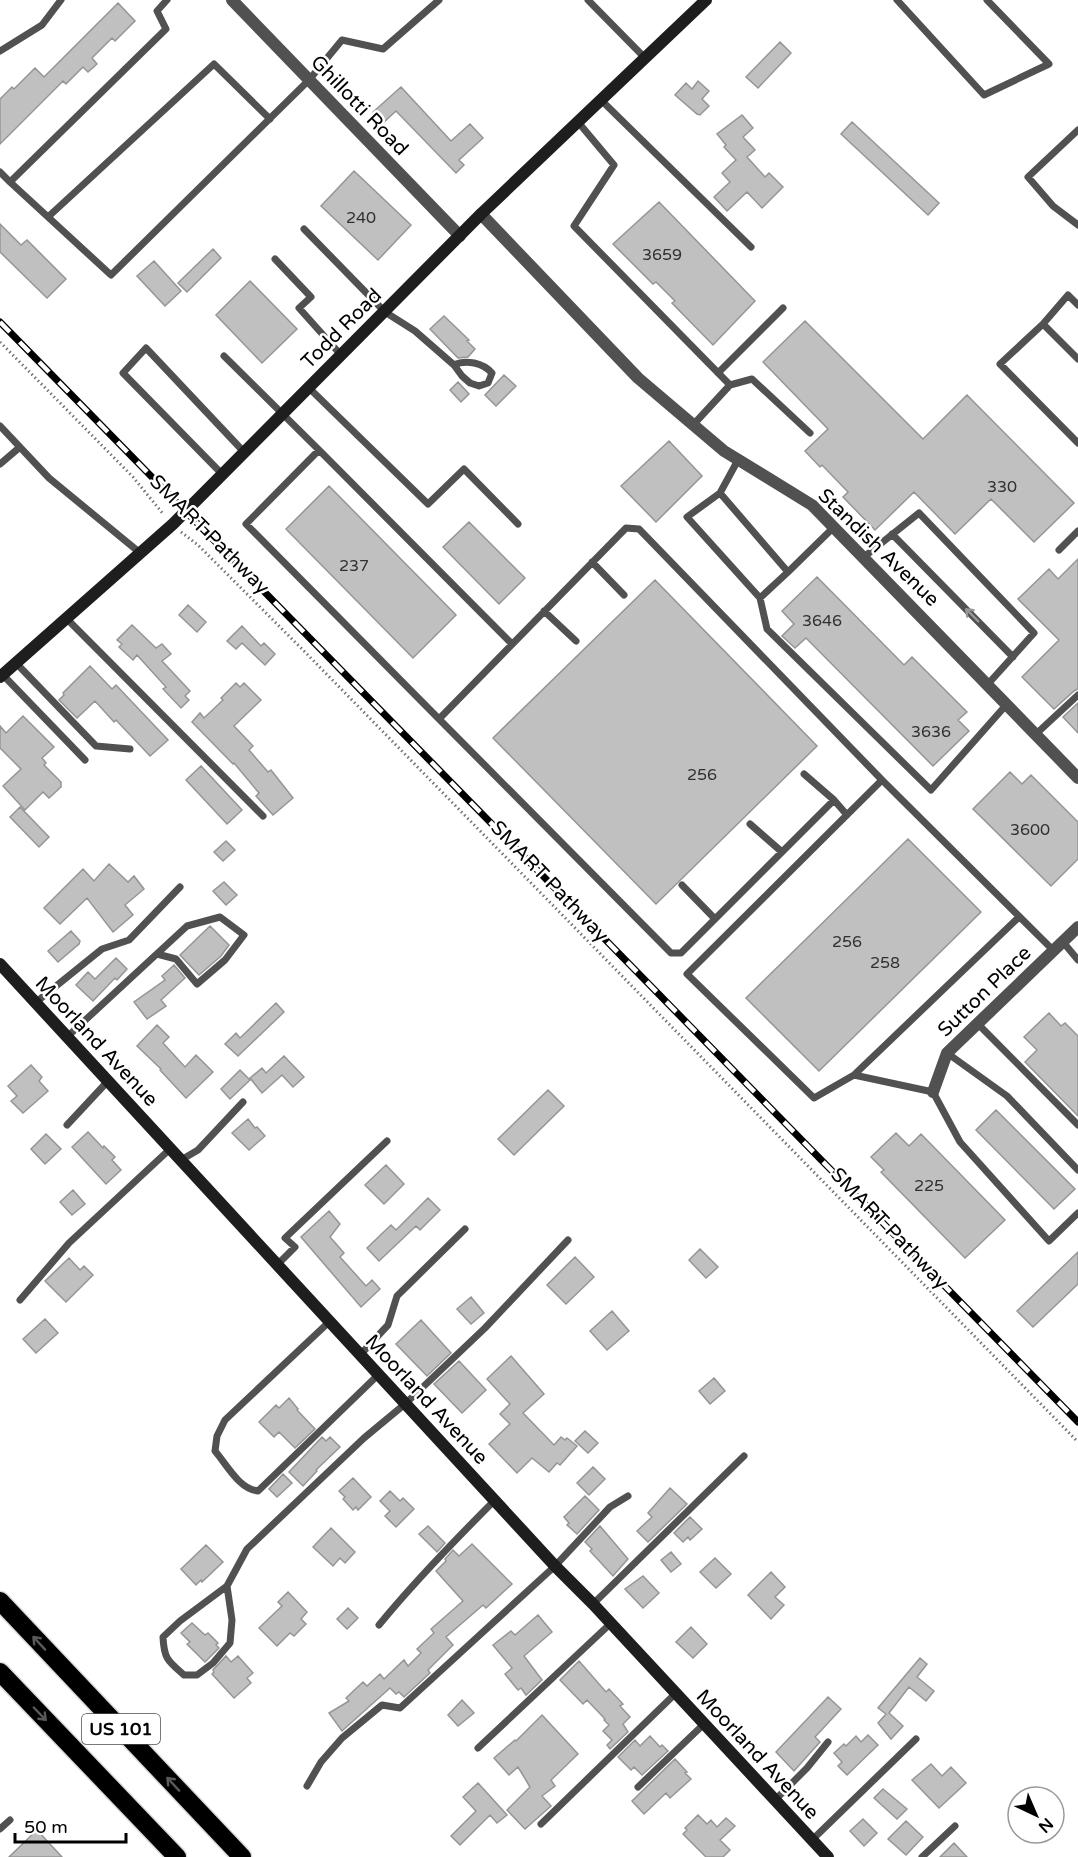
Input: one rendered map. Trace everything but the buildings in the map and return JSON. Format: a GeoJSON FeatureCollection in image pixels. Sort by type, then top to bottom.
{"type":"FeatureCollection","features":[{"type":"Feature","properties":{"kind":"highway","name":"US 101"},"geometry":{"type":"LineString","coordinates":[[0,1601],[242,1857]]}},
{"type":"Feature","properties":{"kind":"highway","name":"US 101"},"geometry":{"type":"LineString","coordinates":[[0,1672],[177,1857]]}},
{"type":"Feature","properties":{"kind":"street","name":"Ghillotti Road"},"geometry":{"type":"LineString","coordinates":[[232,0],[460,236]]}},
{"type":"Feature","properties":{"kind":"street","name":"Todd Road"},"geometry":{"type":"LineString","coordinates":[[2,676],[173,524],[481,214],[706,0]]}},
{"type":"Feature","properties":{"kind":"street","name":"Standish Avenue"},"geometry":{"type":"LineString","coordinates":[[481,214],[638,378],[724,451],[812,505],[1078,778]]}},
{"type":"Feature","properties":{"kind":"street","name":"Sutton Place"},"geometry":{"type":"LineString","coordinates":[[933,1092],[947,1053],[1078,927]]}},
{"type":"Feature","properties":{"kind":"street","name":"Moorland Avenue"},"geometry":{"type":"LineString","coordinates":[[0,964],[555,1566],[828,1857]]}},
{"type":"Feature","properties":{"kind":"lane"},"geometry":{"type":"LineString","coordinates":[[0,51],[42,25],[61,0]]}},
{"type":"Feature","properties":{"kind":"lane"},"geometry":{"type":"LineString","coordinates":[[10,182],[166,29],[157,11],[167,0]]}},
{"type":"Feature","properties":{"kind":"lane"},"geometry":{"type":"LineString","coordinates":[[0,172],[111,275],[309,80],[342,40],[382,49],[438,0]]}},
{"type":"Feature","properties":{"kind":"lane"},"geometry":{"type":"LineString","coordinates":[[588,0],[645,58]]}},
{"type":"Feature","properties":{"kind":"lane"},"geometry":{"type":"LineString","coordinates":[[897,0],[984,95],[1049,64],[987,0]]}},
{"type":"Feature","properties":{"kind":"lane"},"geometry":{"type":"LineString","coordinates":[[48,218],[214,64],[270,119]]}},
{"type":"Feature","properties":{"kind":"lane"},"geometry":{"type":"LineString","coordinates":[[601,100],[751,247]]}},
{"type":"Feature","properties":{"kind":"lane"},"geometry":{"type":"LineString","coordinates":[[578,122],[614,165],[573,226],[730,385]]}},
{"type":"Feature","properties":{"kind":"lane"},"geometry":{"type":"LineString","coordinates":[[1078,130],[1028,177],[1053,206],[1078,225]]}},
{"type":"Feature","properties":{"kind":"lane"},"geometry":{"type":"LineString","coordinates":[[304,229],[385,312],[415,331],[471,383],[479,386],[488,383],[492,373],[487,367],[477,364],[460,362],[454,365]]}},
{"type":"Feature","properties":{"kind":"lane"},"geometry":{"type":"LineString","coordinates":[[275,259],[311,297],[299,308],[341,355]]}},
{"type":"Feature","properties":{"kind":"lane"},"geometry":{"type":"LineString","coordinates":[[1078,305],[1068,295],[1043,324],[1000,364],[1078,443]]}},
{"type":"Feature","properties":{"kind":"lane"},"geometry":{"type":"LineString","coordinates":[[718,374],[783,308]]}},
{"type":"Feature","properties":{"kind":"lane"},"geometry":{"type":"LineString","coordinates":[[1043,324],[1078,359]]}},
{"type":"Feature","properties":{"kind":"lane"},"geometry":{"type":"LineString","coordinates":[[222,474],[123,373],[146,348],[244,452]]}},
{"type":"Feature","properties":{"kind":"lane"},"geometry":{"type":"LineString","coordinates":[[224,356],[512,644]]}},
{"type":"Feature","properties":{"kind":"lane"},"geometry":{"type":"LineString","coordinates":[[693,425],[730,385],[752,379],[810,433]]}},
{"type":"Feature","properties":{"kind":"lane"},"geometry":{"type":"LineString","coordinates":[[309,388],[428,504],[464,470],[518,524]]}},
{"type":"Feature","properties":{"kind":"lane"},"geometry":{"type":"LineString","coordinates":[[0,426],[49,477],[139,552]]}},
{"type":"Feature","properties":{"kind":"lane"},"geometry":{"type":"LineString","coordinates":[[0,464],[20,447]]}},
{"type":"Feature","properties":{"kind":"lane"},"geometry":{"type":"LineString","coordinates":[[319,450],[246,524],[671,953],[681,953],[834,800]]}},
{"type":"Feature","properties":{"kind":"lane"},"geometry":{"type":"LineString","coordinates":[[738,460],[720,493],[687,517],[760,598],[767,629],[932,790],[1007,704]]}},
{"type":"Feature","properties":{"kind":"lane"},"geometry":{"type":"LineString","coordinates":[[720,493],[788,572]]}},
{"type":"Feature","properties":{"kind":"lane"},"geometry":{"type":"LineString","coordinates":[[864,557],[919,513],[1034,633],[988,684]]}},
{"type":"Feature","properties":{"kind":"lane"},"geometry":{"type":"LineString","coordinates":[[760,598],[834,527]]}},
{"type":"Feature","properties":{"kind":"lane"},"geometry":{"type":"LineString","coordinates":[[439,719],[626,528],[639,529],[882,780],[1019,917],[1078,960]]}},
{"type":"Feature","properties":{"kind":"lane"},"geometry":{"type":"LineString","coordinates":[[1059,550],[1078,531]]}},
{"type":"Feature","properties":{"kind":"lane"},"geometry":{"type":"LineString","coordinates":[[892,534],[1013,657]]}},
{"type":"Feature","properties":{"kind":"lane"},"geometry":{"type":"LineString","coordinates":[[592,562],[624,595]]}},
{"type":"Feature","properties":{"kind":"lane"},"geometry":{"type":"LineString","coordinates":[[544,611],[576,641]]}},
{"type":"Feature","properties":{"kind":"lane"},"geometry":{"type":"LineString","coordinates":[[66,618],[263,816]]}},
{"type":"Feature","properties":{"kind":"lane"},"geometry":{"type":"LineString","coordinates":[[16,663],[96,746],[130,749]]}},
{"type":"Feature","properties":{"kind":"lane"},"geometry":{"type":"LineString","coordinates":[[2,676],[85,760]]}},
{"type":"Feature","properties":{"kind":"lane"},"geometry":{"type":"LineString","coordinates":[[1036,734],[1078,695]]}},
{"type":"Feature","properties":{"kind":"lane"},"geometry":{"type":"LineString","coordinates":[[804,774],[834,800],[847,815]]}},
{"type":"Feature","properties":{"kind":"lane"},"geometry":{"type":"LineString","coordinates":[[882,780],[687,974],[814,1098],[854,1075],[1019,917]]}},
{"type":"Feature","properties":{"kind":"lane"},"geometry":{"type":"LineString","coordinates":[[750,824],[782,852]]}},
{"type":"Feature","properties":{"kind":"lane"},"geometry":{"type":"LineString","coordinates":[[682,885],[714,919]]}},
{"type":"Feature","properties":{"kind":"lane"},"geometry":{"type":"LineString","coordinates":[[35,1003],[102,949],[129,940],[180,887]]}},
{"type":"Feature","properties":{"kind":"lane"},"geometry":{"type":"LineString","coordinates":[[67,1037],[187,926],[220,917],[244,935],[225,960],[197,984],[176,959],[157,954]]}},
{"type":"Feature","properties":{"kind":"lane"},"geometry":{"type":"LineString","coordinates":[[978,1024],[1078,1125]]}},
{"type":"Feature","properties":{"kind":"lane"},"geometry":{"type":"LineString","coordinates":[[947,1053],[1007,1096],[1078,1170]]}},
{"type":"Feature","properties":{"kind":"lane"},"geometry":{"type":"LineString","coordinates":[[854,1075],[933,1092],[960,1142],[1049,1241],[1078,1213]]}},
{"type":"Feature","properties":{"kind":"lane"},"geometry":{"type":"LineString","coordinates":[[67,1125],[108,1081]]}},
{"type":"Feature","properties":{"kind":"lane"},"geometry":{"type":"LineString","coordinates":[[181,1160],[198,1150],[243,1102]]}},
{"type":"Feature","properties":{"kind":"lane"},"geometry":{"type":"LineString","coordinates":[[277,1265],[295,1247],[285,1238],[387,1141]]}},
{"type":"Feature","properties":{"kind":"lane"},"geometry":{"type":"LineString","coordinates":[[20,1300],[69,1243],[170,1149]]}},
{"type":"Feature","properties":{"kind":"lane"},"geometry":{"type":"LineString","coordinates":[[360,1355],[388,1325],[396,1296],[465,1229]]}},
{"type":"Feature","properties":{"kind":"lane"},"geometry":{"type":"LineString","coordinates":[[226,1586],[232,1620],[230,1643],[213,1663],[197,1675],[184,1675],[170,1663],[164,1653],[163,1637],[226,1586],[247,1549],[485,1328],[568,1240]]}},
{"type":"Feature","properties":{"kind":"lane"},"geometry":{"type":"LineString","coordinates":[[329,1322],[225,1420],[217,1436],[215,1451],[243,1486],[258,1491],[378,1375]]}},
{"type":"Feature","properties":{"kind":"lane"},"geometry":{"type":"LineString","coordinates":[[593,1604],[744,1456]]}},
{"type":"Feature","properties":{"kind":"lane"},"geometry":{"type":"LineString","coordinates":[[307,1786],[321,1761],[342,1738],[382,1705],[400,1708],[555,1566],[610,1507],[628,1496]]}},
{"type":"Feature","properties":{"kind":"lane"},"geometry":{"type":"LineString","coordinates":[[379,1625],[437,1558],[495,1501]]}},
{"type":"Feature","properties":{"kind":"lane"},"geometry":{"type":"LineString","coordinates":[[478,1748],[610,1624]]}},
{"type":"Feature","properties":{"kind":"lane"},"geometry":{"type":"LineString","coordinates":[[541,1824],[675,1694]]}},
{"type":"Feature","properties":{"kind":"lane"},"geometry":{"type":"LineString","coordinates":[[638,1787],[704,1724]]}},
{"type":"Feature","properties":{"kind":"lane"},"geometry":{"type":"LineString","coordinates":[[812,1840],[916,1739]]}},
{"type":"Feature","properties":{"kind":"lane"},"geometry":{"type":"LineString","coordinates":[[775,1800],[807,1768],[828,1742]]}},
{"type":"Feature","properties":{"kind":"lane"},"geometry":{"type":"LineString","coordinates":[[0,1829],[10,1820]]}},
{"type":"Feature","properties":{"kind":"lane"},"geometry":{"type":"LineString","coordinates":[[922,1857],[955,1826]]}},
{"type":"Feature","properties":{"kind":"path","name":"SMART Pathway"},"geometry":{"type":"LineString","coordinates":[[0,342],[133,477],[173,524],[198,545],[304,651],[1078,1442]]}},
{"type":"Feature","properties":{"kind":"railway"},"geometry":{"type":"LineString","coordinates":[[0,322],[1078,1422]]}}]}
